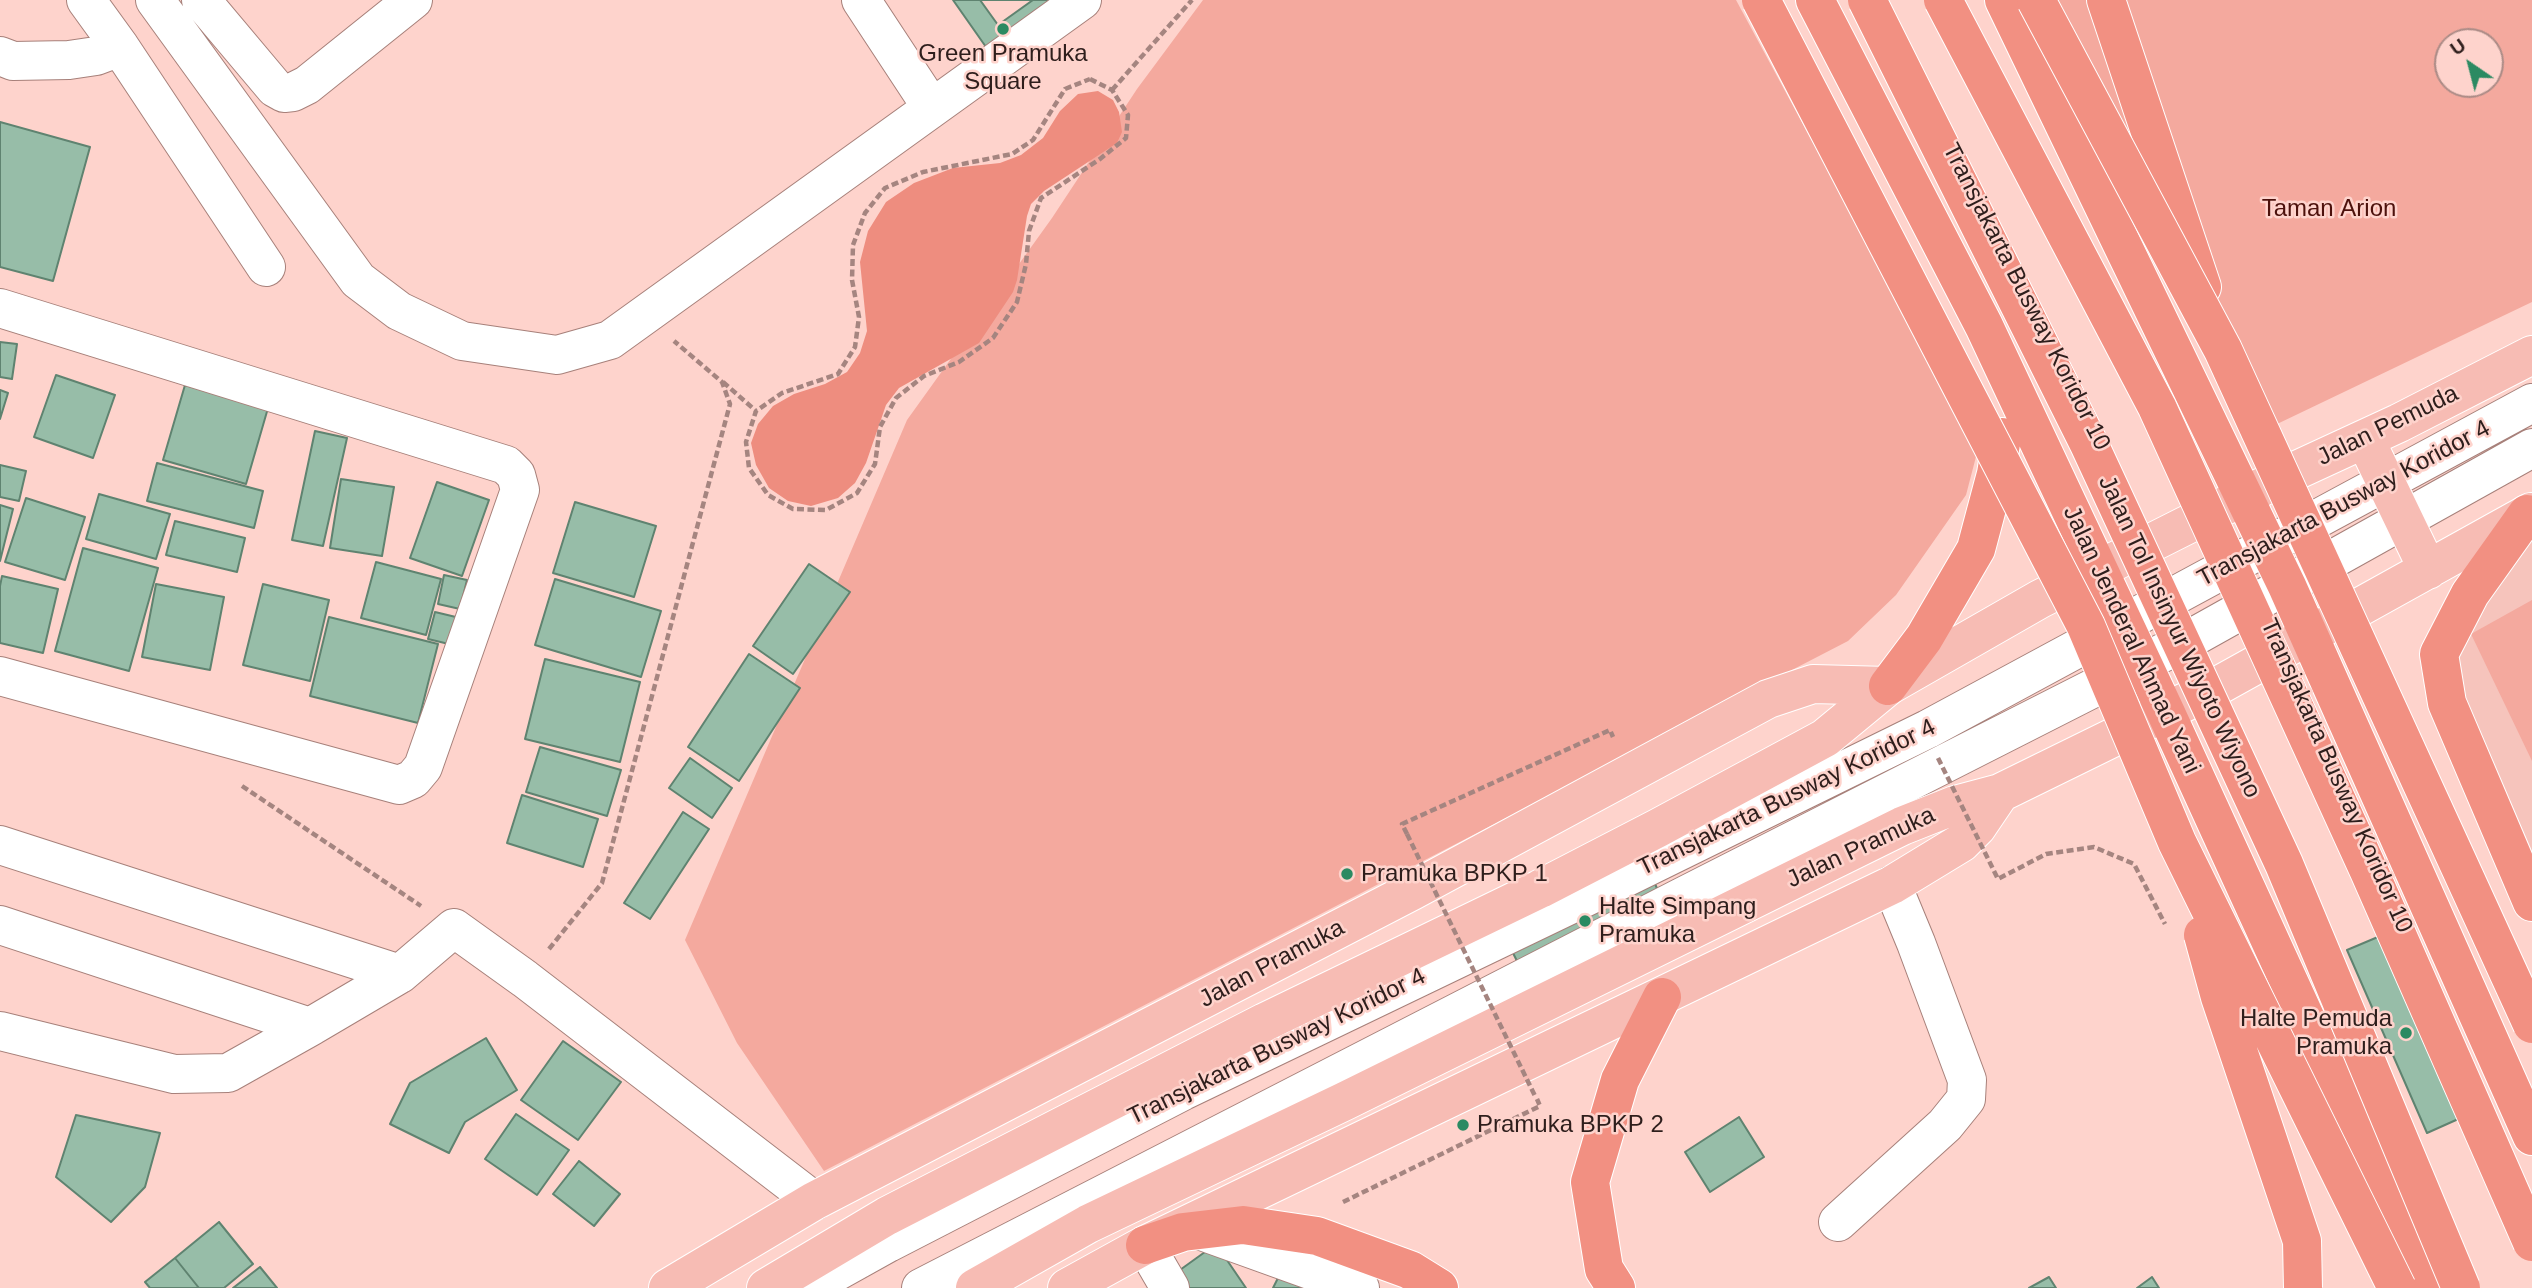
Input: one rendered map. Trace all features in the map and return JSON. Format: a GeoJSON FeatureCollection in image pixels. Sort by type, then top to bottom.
{"type":"FeatureCollection","features":[{"type":"Feature","properties":{"kind":"highway"},"geometry":{"type":"LineString","coordinates":[[1761,0],[2086,626],[2177,842],[2397,1288]]}},
{"type":"Feature","properties":{"kind":"highway","name":"Jalan Jenderal Ahmad Yani"},"geometry":{"type":"LineString","coordinates":[[1815,0],[1984,326],[2166,713],[2429,1288]]}},
{"type":"Feature","properties":{"kind":"highway","name":"Jalan Tol Insinyur Wiyoto Wiyono"},"geometry":{"type":"LineString","coordinates":[[1870,0],[2089,444],[2272,839],[2461,1288]]}},
{"type":"Feature","properties":{"kind":"highway"},"geometry":{"type":"LineString","coordinates":[[1943,0],[2157,407],[2369,871],[2532,1242]]}},
{"type":"Feature","properties":{"kind":"highway"},"geometry":{"type":"LineString","coordinates":[[2004,0],[2230,504],[2532,1136]]}},
{"type":"Feature","properties":{"kind":"highway"},"geometry":{"type":"LineString","coordinates":[[2036,0],[2223,350],[2532,1024]]}},
{"type":"Feature","properties":{"kind":"highway"},"geometry":{"type":"LineString","coordinates":[[2106,0],[2223,350]]}},
{"type":"Feature","properties":{"kind":"highway"},"geometry":{"type":"LineString","coordinates":[[1888,686],[1924,638],[1976,549],[1996,474],[2011,385]]}},
{"type":"Feature","properties":{"kind":"highway"},"geometry":{"type":"LineString","coordinates":[[2529,513],[2470,594],[2439,654],[2447,703],[2532,902]]}},
{"type":"Feature","properties":{"kind":"highway"},"geometry":{"type":"LineString","coordinates":[[2177,842],[2220,996],[2302,1241],[2303,1288]]}},
{"type":"Feature","properties":{"kind":"highway"},"geometry":{"type":"LineString","coordinates":[[1616,1288],[1604,1269],[1590,1182],[1620,1080],[1662,997]]}},
{"type":"Feature","properties":{"kind":"highway"},"geometry":{"type":"LineString","coordinates":[[1145,1245],[1183,1232],[1243,1225],[1317,1236],[1409,1270],[1439,1288]]}},
{"type":"Feature","properties":{"kind":"main road","name":"Jalan Pemuda"},"geometry":{"type":"LineString","coordinates":[[2230,504],[2532,355]]}},
{"type":"Feature","properties":{"kind":"main road"},"geometry":{"type":"LineString","coordinates":[[2365,439],[2428,570]]}},
{"type":"Feature","properties":{"kind":"main road","name":"Jalan Pramuka"},"geometry":{"type":"LineString","coordinates":[[766,1288],[887,1216],[1265,1022],[1528,895],[1658,828],[1825,738],[1888,686],[2040,599],[2230,504]]}},
{"type":"Feature","properties":{"kind":"main road"},"geometry":{"type":"LineString","coordinates":[[2296,643],[2529,513]]}},
{"type":"Feature","properties":{"kind":"main road","name":"Jalan Pramuka"},"geometry":{"type":"LineString","coordinates":[[975,1288],[1060,1240],[1902,826],[1955,805],[2000,793],[2166,713],[2296,643]]}},
{"type":"Feature","properties":{"kind":"main road","name":"Jalan Pramuka"},"geometry":{"type":"LineString","coordinates":[[668,1288],[814,1201],[1365,915],[1768,699],[1813,684],[1888,686]]}},
{"type":"Feature","properties":{"kind":"main road","name":"Jalan Pramuka"},"geometry":{"type":"LineString","coordinates":[[1067,1288],[1145,1245],[1892,885],[1961,843],[1977,827],[2000,793]]}},
{"type":"Feature","properties":{"kind":"main road"},"geometry":{"type":"LineString","coordinates":[[814,1201],[887,1216]]}},
{"type":"Feature","properties":{"kind":"main road"},"geometry":{"type":"LineString","coordinates":[[1060,1240],[1145,1245]]}},
{"type":"Feature","properties":{"kind":"street"},"geometry":{"type":"LineString","coordinates":[[86,0],[266,267]]}},
{"type":"Feature","properties":{"kind":"street"},"geometry":{"type":"LineString","coordinates":[[182,5],[284,93],[307,85],[413,0]]}},
{"type":"Feature","properties":{"kind":"street"},"geometry":{"type":"LineString","coordinates":[[861,0],[932,108]]}},
{"type":"Feature","properties":{"kind":"street"},"geometry":{"type":"LineString","coordinates":[[182,5],[358,280],[399,312],[462,341],[557,355],[610,340],[1082,0]]}},
{"type":"Feature","properties":{"kind":"street","name":"Transjakarta Busway Koridor 10"},"geometry":{"type":"LineString","coordinates":[[1870,0],[1924,93],[2149,544],[2416,1146],[2482,1288]]}},
{"type":"Feature","properties":{"kind":"street"},"geometry":{"type":"LineString","coordinates":[[1952,0],[2230,504]]}},
{"type":"Feature","properties":{"kind":"street"},"geometry":{"type":"LineString","coordinates":[[4,49],[69,60],[96,56],[120,47]]}},
{"type":"Feature","properties":{"kind":"street"},"geometry":{"type":"LineString","coordinates":[[0,308],[506,465],[516,475],[520,490],[423,767],[413,779],[399,785],[0,676]]}},
{"type":"Feature","properties":{"kind":"street","name":"Transjakarta Busway Koridor 4"},"geometry":{"type":"LineString","coordinates":[[807,1288],[888,1243],[1183,1091],[1928,729],[2532,402]]}},
{"type":"Feature","properties":{"kind":"street","name":"Transjakarta Busway Koridor 4"},"geometry":{"type":"LineString","coordinates":[[921,1288],[1671,902],[2190,639],[2532,448]]}},
{"type":"Feature","properties":{"kind":"street","name":"Transjakarta Busway Koridor 10"},"geometry":{"type":"LineString","coordinates":[[2296,643],[2532,1224]]}},
{"type":"Feature","properties":{"kind":"street"},"geometry":{"type":"LineString","coordinates":[[0,845],[400,974]]}},
{"type":"Feature","properties":{"kind":"street"},"geometry":{"type":"LineString","coordinates":[[1838,1222],[1945,1125],[1966,1099],[1967,1080],[1892,885]]}},
{"type":"Feature","properties":{"kind":"street"},"geometry":{"type":"LineString","coordinates":[[0,925],[310,1027]]}},
{"type":"Feature","properties":{"kind":"street"},"geometry":{"type":"LineString","coordinates":[[0,1031],[174,1074],[228,1073],[400,974],[454,928],[525,979],[814,1201]]}},
{"type":"Feature","properties":{"kind":"street"},"geometry":{"type":"LineString","coordinates":[[1199,1230],[1360,1288]]}},
{"type":"Feature","properties":{"kind":"street"},"geometry":{"type":"LineString","coordinates":[[1145,1245],[1170,1288]]}},
{"type":"Feature","properties":{"kind":"path"},"geometry":{"type":"LineString","coordinates":[[1112,90],[1192,0]]}},
{"type":"Feature","properties":{"kind":"path"},"geometry":{"type":"LineString","coordinates":[[1090,79],[1112,90],[1128,115],[1126,138],[1100,159],[1041,198],[1028,232],[1026,264],[1017,302],[993,338],[959,362],[924,376],[896,398],[880,427],[875,464],[858,492],[826,510],[793,509],[768,495],[749,468],[746,442],[756,411],[782,393],[838,374],[855,347],[859,317],[852,280],[853,245],[865,213],[885,188],[923,172],[1012,153],[1033,140],[1065,89],[1090,79]]}},
{"type":"Feature","properties":{"kind":"path"},"geometry":{"type":"LineString","coordinates":[[644,315],[756,411]]}},
{"type":"Feature","properties":{"kind":"path"},"geometry":{"type":"LineString","coordinates":[[525,979],[601,883],[730,404],[722,382]]}},
{"type":"Feature","properties":{"kind":"path"},"geometry":{"type":"LineString","coordinates":[[1536,1098],[1402,824],[1610,730],[1631,773]]}},
{"type":"Feature","properties":{"kind":"path"},"geometry":{"type":"LineString","coordinates":[[236,784],[260,797],[454,928]]}},
{"type":"Feature","properties":{"kind":"path"},"geometry":{"type":"LineString","coordinates":[[1343,1202],[1541,1106]]}},
{"type":"Feature","properties":{"kind":"shaded area"},"geometry":{"type":"Polygon","coordinates":[[[1098,91],[1113,100],[1119,112],[1122,132],[1117,143],[1044,191],[1031,204],[1013,292],[979,343],[899,388],[886,405],[866,463],[855,483],[838,498],[811,506],[788,501],[769,488],[756,465],[751,443],[758,424],[773,406],[794,394],[825,384],[847,372],[860,353],[867,331],[860,262],[868,231],[886,202],[914,183],[953,168],[1000,163],[1021,155],[1043,138],[1060,111],[1078,94],[1098,91]]]}},
{"type":"Feature","properties":{"kind":"shaded area"},"geometry":{"type":"Polygon","coordinates":[[[2532,511],[2532,889],[2447,703],[2476,586],[2532,511]]]}},
{"type":"Feature","properties":{"kind":"green space"},"geometry":{"type":"Polygon","coordinates":[[[1203,0],[1736,0],[1978,449],[1966,495],[1896,595],[1848,641],[824,1171],[737,1043],[685,940],[907,420],[1052,218],[1137,89],[1203,0]]]}},
{"type":"Feature","properties":{"kind":"green space","name":"Taman Arion"},"geometry":{"type":"Polygon","coordinates":[[[2030,0],[2532,0],[2532,302],[2252,436],[2030,0]]]}},
{"type":"Feature","properties":{"kind":"green space"},"geometry":{"type":"Polygon","coordinates":[[[2532,600],[2532,761],[2471,634],[2532,600]]]}},
{"type":"Feature","properties":{"kind":"building","name":"Green Pramuka Square"},"geometry":{"type":"Polygon","coordinates":[[[953,0],[1074,0],[993,57],[953,0]]]}},
{"type":"Feature","properties":{"kind":"building"},"geometry":{"type":"Polygon","coordinates":[[[980,0],[1033,0],[998,25],[980,0]]]}},
{"type":"Feature","properties":{"kind":"building"},"geometry":{"type":"Polygon","coordinates":[[[0,122],[90,147],[53,281],[0,267],[0,122]]]}},
{"type":"Feature","properties":{"kind":"building"},"geometry":{"type":"Polygon","coordinates":[[[0,342],[17,344],[12,379],[0,377],[0,342]]]}},
{"type":"Feature","properties":{"kind":"building"},"geometry":{"type":"Polygon","coordinates":[[[56,375],[115,395],[93,458],[34,437],[56,375]]]}},
{"type":"Feature","properties":{"kind":"building"},"geometry":{"type":"Polygon","coordinates":[[[185,385],[268,408],[246,484],[163,460],[185,385]]]}},
{"type":"Feature","properties":{"kind":"building"},"geometry":{"type":"Polygon","coordinates":[[[0,390],[8,393],[0,419],[0,390]]]}},
{"type":"Feature","properties":{"kind":"building"},"geometry":{"type":"Polygon","coordinates":[[[315,431],[347,438],[323,546],[292,540],[315,431]]]}},
{"type":"Feature","properties":{"kind":"building"},"geometry":{"type":"Polygon","coordinates":[[[157,463],[263,491],[254,528],[147,501],[157,463]]]}},
{"type":"Feature","properties":{"kind":"building"},"geometry":{"type":"Polygon","coordinates":[[[0,465],[26,471],[19,501],[0,497],[0,465]]]}},
{"type":"Feature","properties":{"kind":"building"},"geometry":{"type":"Polygon","coordinates":[[[341,479],[394,487],[382,556],[330,548],[341,479]]]}},
{"type":"Feature","properties":{"kind":"building"},"geometry":{"type":"Polygon","coordinates":[[[437,482],[489,500],[462,576],[410,558],[437,482]]]}},
{"type":"Feature","properties":{"kind":"building"},"geometry":{"type":"Polygon","coordinates":[[[99,494],[170,514],[156,559],[86,539],[99,494]]]}},
{"type":"Feature","properties":{"kind":"building"},"geometry":{"type":"Polygon","coordinates":[[[26,498],[85,517],[65,580],[5,562],[26,498]]]}},
{"type":"Feature","properties":{"kind":"building"},"geometry":{"type":"Polygon","coordinates":[[[575,502],[656,526],[634,597],[553,573],[575,502]]]}},
{"type":"Feature","properties":{"kind":"building"},"geometry":{"type":"Polygon","coordinates":[[[0,505],[13,509],[0,561],[0,505]]]}},
{"type":"Feature","properties":{"kind":"building"},"geometry":{"type":"Polygon","coordinates":[[[175,521],[245,538],[237,572],[166,555],[175,521]]]}},
{"type":"Feature","properties":{"kind":"building"},"geometry":{"type":"Polygon","coordinates":[[[83,548],[158,568],[129,671],[55,651],[83,548]]]}},
{"type":"Feature","properties":{"kind":"building"},"geometry":{"type":"Polygon","coordinates":[[[376,562],[441,579],[426,635],[361,618],[376,562]]]}},
{"type":"Feature","properties":{"kind":"building"},"geometry":{"type":"Polygon","coordinates":[[[809,564],[850,592],[793,674],[753,646],[809,564]]]}},
{"type":"Feature","properties":{"kind":"building"},"geometry":{"type":"Polygon","coordinates":[[[444,575],[467,580],[460,609],[438,604],[444,575]]]}},
{"type":"Feature","properties":{"kind":"building"},"geometry":{"type":"Polygon","coordinates":[[[2,576],[58,589],[43,653],[0,643],[2,576]]]}},
{"type":"Feature","properties":{"kind":"building"},"geometry":{"type":"Polygon","coordinates":[[[555,579],[661,611],[641,677],[535,645],[555,579]]]}},
{"type":"Feature","properties":{"kind":"building"},"geometry":{"type":"Polygon","coordinates":[[[156,584],[224,597],[210,670],[142,657],[156,584]]]}},
{"type":"Feature","properties":{"kind":"building"},"geometry":{"type":"Polygon","coordinates":[[[263,584],[329,600],[310,681],[243,665],[263,584]]]}},
{"type":"Feature","properties":{"kind":"building"},"geometry":{"type":"Polygon","coordinates":[[[435,612],[460,618],[453,645],[428,639],[435,612]]]}},
{"type":"Feature","properties":{"kind":"building"},"geometry":{"type":"Polygon","coordinates":[[[329,617],[438,644],[418,723],[310,696],[329,617]]]}},
{"type":"Feature","properties":{"kind":"building"},"geometry":{"type":"Polygon","coordinates":[[[749,654],[800,688],[739,781],[688,747],[749,654]]]}},
{"type":"Feature","properties":{"kind":"building"},"geometry":{"type":"Polygon","coordinates":[[[545,659],[640,682],[620,762],[525,739],[545,659]]]}},
{"type":"Feature","properties":{"kind":"building"},"geometry":{"type":"Polygon","coordinates":[[[540,747],[621,770],[607,816],[526,792],[540,747]]]}},
{"type":"Feature","properties":{"kind":"building"},"geometry":{"type":"Polygon","coordinates":[[[690,758],[732,788],[712,818],[669,788],[690,758]]]}},
{"type":"Feature","properties":{"kind":"building"},"geometry":{"type":"Polygon","coordinates":[[[522,795],[598,819],[583,867],[507,843],[522,795]]]}},
{"type":"Feature","properties":{"kind":"building"},"geometry":{"type":"Polygon","coordinates":[[[683,812],[709,829],[650,919],[624,903],[683,812]]]}},
{"type":"Feature","properties":{"kind":"building","name":"Halte Simpang Pramuka"},"geometry":{"type":"Polygon","coordinates":[[[1651,875],[1660,895],[1520,967],[1510,947],[1651,875]]]}},
{"type":"Feature","properties":{"kind":"building","name":"Halte Pemuda Pramuka"},"geometry":{"type":"Polygon","coordinates":[[[2385,934],[2465,1116],[2427,1133],[2347,950],[2385,934]]]}},
{"type":"Feature","properties":{"kind":"building"},"geometry":{"type":"Polygon","coordinates":[[[486,1038],[517,1090],[465,1122],[449,1153],[390,1124],[410,1083],[486,1038]]]}},
{"type":"Feature","properties":{"kind":"building"},"geometry":{"type":"Polygon","coordinates":[[[563,1041],[621,1082],[578,1140],[521,1100],[563,1041]]]}},
{"type":"Feature","properties":{"kind":"building"},"geometry":{"type":"Polygon","coordinates":[[[516,1114],[569,1150],[537,1195],[485,1159],[516,1114]]]}},
{"type":"Feature","properties":{"kind":"building"},"geometry":{"type":"Polygon","coordinates":[[[76,1115],[160,1133],[145,1187],[111,1222],[56,1177],[76,1115]]]}},
{"type":"Feature","properties":{"kind":"building"},"geometry":{"type":"Polygon","coordinates":[[[1739,1117],[1764,1157],[1710,1192],[1685,1152],[1739,1117]]]}},
{"type":"Feature","properties":{"kind":"building"},"geometry":{"type":"Polygon","coordinates":[[[579,1161],[620,1194],[594,1226],[553,1194],[579,1161]]]}},
{"type":"Feature","properties":{"kind":"building"},"geometry":{"type":"Polygon","coordinates":[[[219,1222],[253,1264],[224,1288],[199,1288],[175,1258],[219,1222]]]}},
{"type":"Feature","properties":{"kind":"building"},"geometry":{"type":"Polygon","coordinates":[[[1216,1244],[1246,1288],[1182,1288],[1173,1275],[1216,1244]]]}},
{"type":"Feature","properties":{"kind":"building"},"geometry":{"type":"Polygon","coordinates":[[[175,1258],[199,1288],[150,1288],[145,1282],[175,1258]]]}},
{"type":"Feature","properties":{"kind":"building"},"geometry":{"type":"Polygon","coordinates":[[[1285,1264],[1326,1288],[1273,1288],[1285,1264]]]}},
{"type":"Feature","properties":{"kind":"building"},"geometry":{"type":"Polygon","coordinates":[[[260,1267],[277,1288],[233,1288],[260,1267]]]}},
{"type":"Feature","properties":{"kind":"building"},"geometry":{"type":"Polygon","coordinates":[[[2049,1277],[2056,1288],[2029,1288],[2049,1277]]]}},
{"type":"Feature","properties":{"kind":"building"},"geometry":{"type":"Polygon","coordinates":[[[2152,1277],[2159,1288],[2137,1288],[2152,1277]]]}},
{"type":"Feature","properties":{"kind":"place","name":"Green Pramuka Square"},"geometry":{"type":"Point","coordinates":[1003,29]}},
{"type":"Feature","properties":{"kind":"place","name":"Pramuka BPKP 1"},"geometry":{"type":"Point","coordinates":[1347,874]}},
{"type":"Feature","properties":{"kind":"place","name":"Halte Simpang Pramuka"},"geometry":{"type":"Point","coordinates":[1585,921]}},
{"type":"Feature","properties":{"kind":"place","name":"Halte Pemuda Pramuka"},"geometry":{"type":"Point","coordinates":[2406,1033]}},
{"type":"Feature","properties":{"kind":"place","name":"Pramuka BPKP 2"},"geometry":{"type":"Point","coordinates":[1463,1125]}}]}
